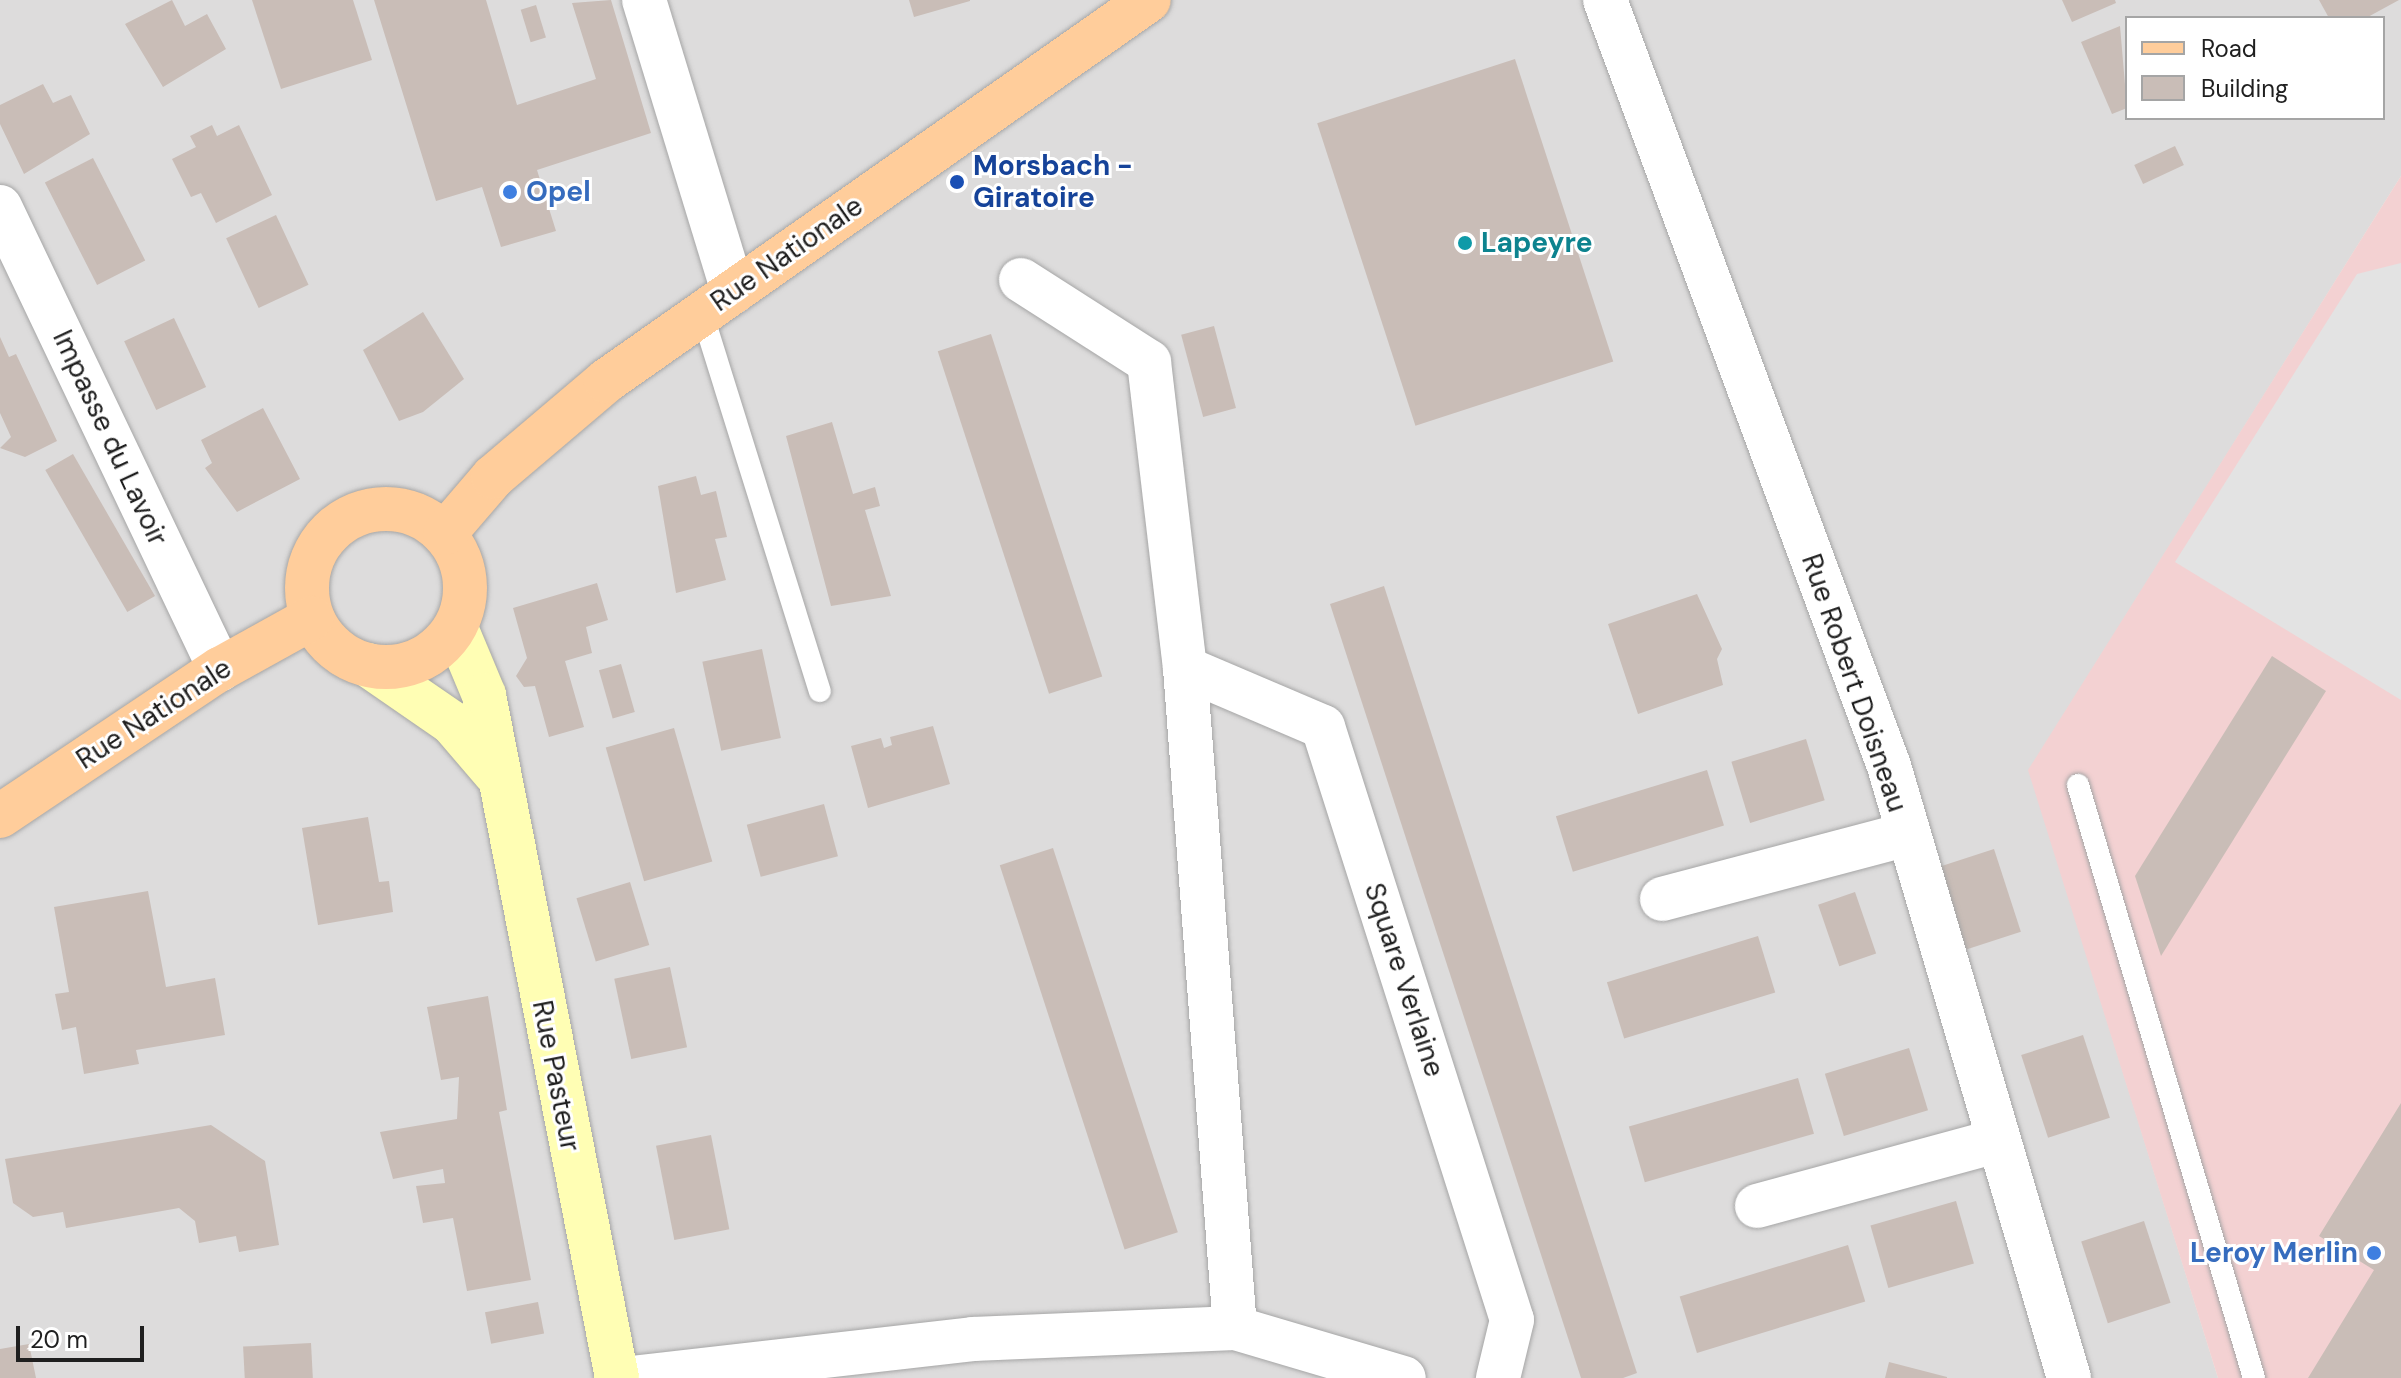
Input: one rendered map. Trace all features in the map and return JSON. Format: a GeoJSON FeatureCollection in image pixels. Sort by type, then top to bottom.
{"type":"FeatureCollection","features":[{"type":"Feature","properties":{"kind":"main road","name":"Rue Nationale"},"geometry":{"type":"LineString","coordinates":[[445,533],[504,467],[606,381],[1149,0]]}},
{"type":"Feature","properties":{"kind":"main road"},"geometry":{"type":"LineString","coordinates":[[396,508],[445,533],[466,579],[456,628],[418,661],[368,665],[344,656],[312,618],[310,563],[343,520],[396,508]]}},
{"type":"Feature","properties":{"kind":"main road","name":"Rue Nationale"},"geometry":{"type":"LineString","coordinates":[[0,816],[220,669],[312,618]]}},
{"type":"Feature","properties":{"kind":"main road","name":"Rue Pasteur"},"geometry":{"type":"LineString","coordinates":[[456,628],[484,695],[495,773],[617,1378]]}},
{"type":"Feature","properties":{"kind":"main road","name":"Rue Pasteur"},"geometry":{"type":"LineString","coordinates":[[368,665],[452,723],[495,773]]}},
{"type":"Feature","properties":{"kind":"street"},"geometry":{"type":"LineString","coordinates":[[644,0],[718,302]]}},
{"type":"Feature","properties":{"kind":"street","name":"Rue Robert Doisneau"},"geometry":{"type":"LineString","coordinates":[[1605,0],[1889,766],[1905,835],[2069,1378]]}},
{"type":"Feature","properties":{"kind":"street","name":"Impasse du Lavoir"},"geometry":{"type":"LineString","coordinates":[[0,207],[220,669]]}},
{"type":"Feature","properties":{"kind":"street"},"geometry":{"type":"LineString","coordinates":[[1021,280],[1149,362],[1185,668],[1235,1328]]}},
{"type":"Feature","properties":{"kind":"street","name":"Square Verlaine"},"geometry":{"type":"LineString","coordinates":[[1185,668],[1323,727],[1512,1320],[1498,1378]]}},
{"type":"Feature","properties":{"kind":"street"},"geometry":{"type":"LineString","coordinates":[[1662,899],[1905,835]]}},
{"type":"Feature","properties":{"kind":"street"},"geometry":{"type":"LineString","coordinates":[[1757,1206],[1996,1141]]}},
{"type":"Feature","properties":{"kind":"street"},"geometry":{"type":"LineString","coordinates":[[631,1378],[973,1339],[1235,1328],[1404,1378]]}},
{"type":"Feature","properties":{"kind":"lane"},"geometry":{"type":"LineString","coordinates":[[718,302],[820,691]]}},
{"type":"Feature","properties":{"kind":"lane"},"geometry":{"type":"LineString","coordinates":[[2078,785],[2254,1378]]}},
{"type":"Feature","properties":{"kind":"shaded area"},"geometry":{"type":"Polygon","coordinates":[[[0,0],[2401,0],[2401,176],[2029,770],[2218,1378],[0,1378],[0,0]]]}},
{"type":"Feature","properties":{"kind":"shaded area"},"geometry":{"type":"Polygon","coordinates":[[[2401,176],[2401,1378],[2218,1378],[2028,770],[2401,176]]]}},
{"type":"Feature","properties":{"kind":"shaded area"},"geometry":{"type":"Polygon","coordinates":[[[2401,263],[2401,700],[2175,562],[2357,274],[2401,263]]]}},
{"type":"Feature","properties":{"kind":"building"},"geometry":{"type":"Polygon","coordinates":[[[172,0],[185,26],[207,14],[226,49],[163,87],[125,24],[172,0]]]}},
{"type":"Feature","properties":{"kind":"building"},"geometry":{"type":"Polygon","coordinates":[[[252,0],[353,0],[372,60],[281,89],[252,0]]]}},
{"type":"Feature","properties":{"kind":"building"},"geometry":{"type":"Polygon","coordinates":[[[374,0],[486,0],[517,105],[596,79],[572,3],[611,0],[651,133],[537,170],[556,231],[501,247],[482,187],[436,201],[374,0]]]}},
{"type":"Feature","properties":{"kind":"building"},"geometry":{"type":"Polygon","coordinates":[[[909,0],[970,0],[970,1],[914,17],[909,0]]]}},
{"type":"Feature","properties":{"kind":"building"},"geometry":{"type":"Polygon","coordinates":[[[2062,0],[2115,0],[2116,3],[2072,22],[2062,0]]]}},
{"type":"Feature","properties":{"kind":"building"},"geometry":{"type":"Polygon","coordinates":[[[2319,0],[2399,0],[2370,16],[2328,16],[2319,0]]]}},
{"type":"Feature","properties":{"kind":"building"},"geometry":{"type":"Polygon","coordinates":[[[536,5],[546,38],[531,42],[521,10],[536,5]]]}},
{"type":"Feature","properties":{"kind":"building"},"geometry":{"type":"Polygon","coordinates":[[[2120,26],[2125,109],[2112,114],[2081,42],[2120,26]]]}},
{"type":"Feature","properties":{"kind":"building","name":"Lapeyre"},"geometry":{"type":"Polygon","coordinates":[[[1515,59],[1613,361],[1415,426],[1317,123],[1515,59]]]}},
{"type":"Feature","properties":{"kind":"building"},"geometry":{"type":"Polygon","coordinates":[[[43,84],[53,103],[71,95],[90,134],[24,174],[0,124],[0,105],[43,84]]]}},
{"type":"Feature","properties":{"kind":"building"},"geometry":{"type":"Polygon","coordinates":[[[212,125],[217,136],[239,125],[272,195],[216,223],[201,193],[191,197],[172,159],[196,147],[190,136],[212,125]]]}},
{"type":"Feature","properties":{"kind":"building"},"geometry":{"type":"Polygon","coordinates":[[[2175,146],[2184,165],[2143,184],[2134,165],[2175,146]]]}},
{"type":"Feature","properties":{"kind":"building"},"geometry":{"type":"Polygon","coordinates":[[[93,158],[145,260],[97,285],[45,183],[93,158]]]}},
{"type":"Feature","properties":{"kind":"building"},"geometry":{"type":"Polygon","coordinates":[[[276,215],[309,285],[259,308],[226,238],[276,215]]]}},
{"type":"Feature","properties":{"kind":"building"},"geometry":{"type":"Polygon","coordinates":[[[423,312],[464,379],[423,412],[399,421],[363,350],[423,312]]]}},
{"type":"Feature","properties":{"kind":"building"},"geometry":{"type":"Polygon","coordinates":[[[174,318],[206,387],[156,410],[124,341],[174,318]]]}},
{"type":"Feature","properties":{"kind":"building"},"geometry":{"type":"Polygon","coordinates":[[[1214,326],[1236,408],[1203,417],[1181,335],[1214,326]]]}},
{"type":"Feature","properties":{"kind":"building"},"geometry":{"type":"Polygon","coordinates":[[[991,334],[1102,676],[1049,694],[938,351],[991,334]]]}},
{"type":"Feature","properties":{"kind":"building"},"geometry":{"type":"Polygon","coordinates":[[[0,337],[9,357],[16,354],[57,441],[25,457],[0,448],[11,437],[0,413],[0,337]]]}},
{"type":"Feature","properties":{"kind":"building"},"geometry":{"type":"Polygon","coordinates":[[[263,408],[300,479],[237,512],[205,468],[212,463],[201,440],[263,408]]]}},
{"type":"Feature","properties":{"kind":"building"},"geometry":{"type":"Polygon","coordinates":[[[832,422],[853,494],[875,487],[880,506],[865,510],[891,596],[831,606],[786,436],[832,422]]]}},
{"type":"Feature","properties":{"kind":"building"},"geometry":{"type":"Polygon","coordinates":[[[73,454],[155,596],[127,612],[45,470],[73,454]]]}},
{"type":"Feature","properties":{"kind":"building"},"geometry":{"type":"Polygon","coordinates":[[[696,476],[701,495],[716,491],[727,537],[715,539],[726,580],[676,593],[658,486],[696,476]]]}},
{"type":"Feature","properties":{"kind":"building"},"geometry":{"type":"Polygon","coordinates":[[[597,583],[608,620],[586,627],[592,653],[565,661],[584,727],[549,737],[535,686],[524,687],[516,676],[527,658],[513,608],[597,583]]]}},
{"type":"Feature","properties":{"kind":"building"},"geometry":{"type":"Polygon","coordinates":[[[1384,586],[1637,1373],[1623,1378],[1581,1378],[1330,604],[1384,586]]]}},
{"type":"Feature","properties":{"kind":"building"},"geometry":{"type":"Polygon","coordinates":[[[1697,594],[1722,649],[1717,659],[1723,685],[1638,714],[1608,624],[1697,594]]]}},
{"type":"Feature","properties":{"kind":"building"},"geometry":{"type":"Polygon","coordinates":[[[762,649],[781,738],[721,751],[702,662],[762,649]]]}},
{"type":"Feature","properties":{"kind":"building"},"geometry":{"type":"Polygon","coordinates":[[[2272,656],[2326,691],[2161,956],[2135,876],[2272,656]]]}},
{"type":"Feature","properties":{"kind":"building"},"geometry":{"type":"Polygon","coordinates":[[[621,664],[635,712],[613,718],[599,670],[621,664]]]}},
{"type":"Feature","properties":{"kind":"building"},"geometry":{"type":"Polygon","coordinates":[[[933,726],[950,784],[868,808],[851,746],[881,738],[884,748],[892,745],[890,737],[933,726]]]}},
{"type":"Feature","properties":{"kind":"building"},"geometry":{"type":"Polygon","coordinates":[[[674,728],[712,862],[644,881],[606,748],[674,728]]]}},
{"type":"Feature","properties":{"kind":"building"},"geometry":{"type":"Polygon","coordinates":[[[1806,739],[1825,800],[1750,823],[1731,762],[1806,739]]]}},
{"type":"Feature","properties":{"kind":"building"},"geometry":{"type":"Polygon","coordinates":[[[1707,770],[1724,825],[1573,872],[1556,816],[1707,770]]]}},
{"type":"Feature","properties":{"kind":"building"},"geometry":{"type":"Polygon","coordinates":[[[824,804],[838,856],[761,877],[747,825],[824,804]]]}},
{"type":"Feature","properties":{"kind":"building"},"geometry":{"type":"Polygon","coordinates":[[[368,817],[379,882],[389,881],[393,912],[318,925],[302,828],[368,817]]]}},
{"type":"Feature","properties":{"kind":"building"},"geometry":{"type":"Polygon","coordinates":[[[1053,848],[1178,1232],[1125,1250],[1000,865],[1053,848]]]}},
{"type":"Feature","properties":{"kind":"building"},"geometry":{"type":"Polygon","coordinates":[[[1994,849],[2021,932],[1965,950],[1938,867],[1994,849]]]}},
{"type":"Feature","properties":{"kind":"building"},"geometry":{"type":"Polygon","coordinates":[[[630,882],[649,945],[596,961],[576,898],[630,882]]]}},
{"type":"Feature","properties":{"kind":"building"},"geometry":{"type":"Polygon","coordinates":[[[148,891],[166,987],[215,978],[225,1035],[136,1050],[139,1064],[84,1074],[76,1027],[62,1030],[55,994],[69,992],[54,907],[148,891]]]}},
{"type":"Feature","properties":{"kind":"building"},"geometry":{"type":"Polygon","coordinates":[[[1855,892],[1876,953],[1839,966],[1818,905],[1855,892]]]}},
{"type":"Feature","properties":{"kind":"building"},"geometry":{"type":"Polygon","coordinates":[[[1758,936],[1775,992],[1624,1039],[1607,982],[1758,936]]]}},
{"type":"Feature","properties":{"kind":"building"},"geometry":{"type":"Polygon","coordinates":[[[670,967],[687,1047],[631,1059],[614,979],[670,967]]]}},
{"type":"Feature","properties":{"kind":"building"},"geometry":{"type":"Polygon","coordinates":[[[488,996],[507,1110],[499,1112],[531,1280],[467,1291],[453,1218],[423,1223],[416,1186],[445,1183],[443,1169],[393,1179],[380,1132],[457,1119],[459,1077],[441,1080],[427,1007],[488,996]]]}},
{"type":"Feature","properties":{"kind":"building"},"geometry":{"type":"Polygon","coordinates":[[[2083,1035],[2110,1118],[2048,1138],[2021,1055],[2083,1035]]]}},
{"type":"Feature","properties":{"kind":"building"},"geometry":{"type":"Polygon","coordinates":[[[1909,1048],[1928,1110],[1844,1136],[1825,1074],[1909,1048]]]}},
{"type":"Feature","properties":{"kind":"building"},"geometry":{"type":"Polygon","coordinates":[[[1798,1078],[1814,1134],[1645,1182],[1629,1127],[1798,1078]]]}},
{"type":"Feature","properties":{"kind":"building","name":"Leroy Merlin"},"geometry":{"type":"Polygon","coordinates":[[[2401,1103],[2401,1378],[2308,1378],[2374,1270],[2319,1236],[2401,1103]]]}},
{"type":"Feature","properties":{"kind":"building"},"geometry":{"type":"Polygon","coordinates":[[[211,1125],[265,1161],[279,1245],[239,1252],[236,1236],[199,1243],[195,1221],[179,1208],[66,1228],[63,1212],[33,1217],[13,1203],[5,1159],[211,1125]]]}},
{"type":"Feature","properties":{"kind":"building"},"geometry":{"type":"Polygon","coordinates":[[[711,1135],[729,1229],[674,1240],[656,1146],[711,1135]]]}},
{"type":"Feature","properties":{"kind":"building"},"geometry":{"type":"Polygon","coordinates":[[[1956,1201],[1974,1263],[1888,1288],[1870,1226],[1956,1201]]]}},
{"type":"Feature","properties":{"kind":"building"},"geometry":{"type":"Polygon","coordinates":[[[2144,1221],[2171,1303],[2108,1323],[2081,1241],[2144,1221]]]}},
{"type":"Feature","properties":{"kind":"building"},"geometry":{"type":"Polygon","coordinates":[[[1848,1245],[1865,1301],[1697,1353],[1680,1296],[1848,1245]]]}},
{"type":"Feature","properties":{"kind":"building"},"geometry":{"type":"Polygon","coordinates":[[[538,1302],[544,1333],[491,1344],[485,1312],[538,1302]]]}},
{"type":"Feature","properties":{"kind":"building"},"geometry":{"type":"Polygon","coordinates":[[[311,1343],[313,1378],[245,1378],[243,1347],[311,1343]]]}},
{"type":"Feature","properties":{"kind":"building"},"geometry":{"type":"Polygon","coordinates":[[[29,1344],[36,1378],[0,1378],[0,1349],[29,1344]]]}},
{"type":"Feature","properties":{"kind":"building"},"geometry":{"type":"Polygon","coordinates":[[[1889,1362],[1947,1377],[1947,1378],[1885,1378],[1889,1362]]]}},
{"type":"Feature","properties":{"kind":"place","name":"Morsbach - Giratoire"},"geometry":{"type":"Point","coordinates":[957,182]}},
{"type":"Feature","properties":{"kind":"place","name":"Opel"},"geometry":{"type":"Point","coordinates":[510,192]}},
{"type":"Feature","properties":{"kind":"place","name":"Lapeyre"},"geometry":{"type":"Point","coordinates":[1465,243]}},
{"type":"Feature","properties":{"kind":"place","name":"Leroy Merlin"},"geometry":{"type":"Point","coordinates":[2374,1253]}}]}
